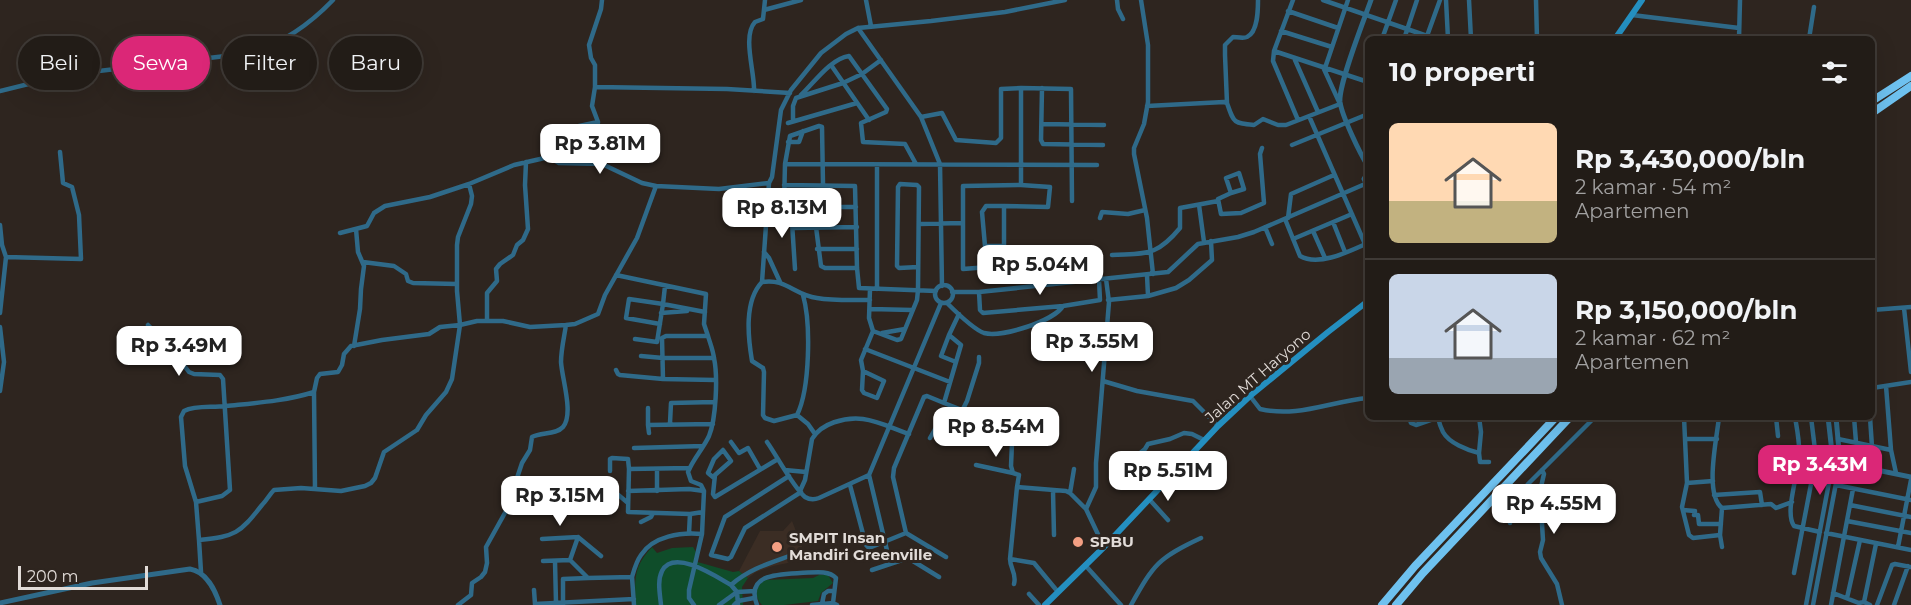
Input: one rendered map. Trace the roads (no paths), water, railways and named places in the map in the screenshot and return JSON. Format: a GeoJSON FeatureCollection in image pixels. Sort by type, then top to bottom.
{"type":"FeatureCollection","features":[{"type":"Feature","properties":{"kind":"highway"},"geometry":{"type":"LineString","coordinates":[[1875,99],[1911,75]]}},
{"type":"Feature","properties":{"kind":"highway"},"geometry":{"type":"LineString","coordinates":[[1875,111],[1911,86]]}},
{"type":"Feature","properties":{"kind":"highway"},"geometry":{"type":"LineString","coordinates":[[1382,605],[1415,566],[1553,420]]}},
{"type":"Feature","properties":{"kind":"highway"},"geometry":{"type":"LineString","coordinates":[[1396,605],[1567,420]]}},
{"type":"Feature","properties":{"kind":"main road"},"geometry":{"type":"LineString","coordinates":[[1617,36],[1642,0]]}},
{"type":"Feature","properties":{"kind":"main road","name":"Jalan MT Haryono"},"geometry":{"type":"LineString","coordinates":[[1045,605],[1104,547],[1203,440],[1250,396],[1365,303]]}},
{"type":"Feature","properties":{"kind":"street"},"geometry":{"type":"LineString","coordinates":[[0,91],[65,75],[251,53],[290,36],[333,0]]}},
{"type":"Feature","properties":{"kind":"street"},"geometry":{"type":"LineString","coordinates":[[593,163],[598,122],[592,106],[595,65],[591,58],[589,45],[602,0]]}},
{"type":"Feature","properties":{"kind":"street"},"geometry":{"type":"LineString","coordinates":[[754,91],[749,58],[751,28],[752,24],[764,19],[765,0]]}},
{"type":"Feature","properties":{"kind":"street"},"geometry":{"type":"LineString","coordinates":[[764,10],[801,0]]}},
{"type":"Feature","properties":{"kind":"street"},"geometry":{"type":"LineString","coordinates":[[866,0],[871,26]]}},
{"type":"Feature","properties":{"kind":"street"},"geometry":{"type":"LineString","coordinates":[[797,415],[769,420],[763,415],[764,372],[763,368],[752,361],[749,331],[749,317],[754,295],[762,282],[769,183],[772,177],[781,110],[790,93],[821,53],[858,28],[1005,12],[1065,0]]}},
{"type":"Feature","properties":{"kind":"street"},"geometry":{"type":"LineString","coordinates":[[1117,0],[1123,19]]}},
{"type":"Feature","properties":{"kind":"street"},"geometry":{"type":"LineString","coordinates":[[1141,0],[1148,51],[1147,106],[1144,124],[1134,148],[1134,154],[1145,210],[1153,274]]}},
{"type":"Feature","properties":{"kind":"street"},"geometry":{"type":"LineString","coordinates":[[1258,0],[1257,20],[1249,35],[1246,38],[1233,37],[1226,45],[1224,58],[1227,103],[1233,120],[1237,123],[1256,125],[1263,119],[1282,125],[1340,104]]}},
{"type":"Feature","properties":{"kind":"street"},"geometry":{"type":"LineString","coordinates":[[1293,0],[1274,51],[1273,61],[1298,120]]}},
{"type":"Feature","properties":{"kind":"street"},"geometry":{"type":"LineString","coordinates":[[1325,0],[1427,36],[1440,0]]}},
{"type":"Feature","properties":{"kind":"street"},"geometry":{"type":"LineString","coordinates":[[1348,0],[1324,68],[1365,160]]}},
{"type":"Feature","properties":{"kind":"street"},"geometry":{"type":"LineString","coordinates":[[1340,104],[1346,75],[1371,0]]}},
{"type":"Feature","properties":{"kind":"street"},"geometry":{"type":"LineString","coordinates":[[1383,36],[1396,0]]}},
{"type":"Feature","properties":{"kind":"street"},"geometry":{"type":"LineString","coordinates":[[1405,36],[1417,0]]}},
{"type":"Feature","properties":{"kind":"street"},"geometry":{"type":"LineString","coordinates":[[1446,0],[1448,36]]}},
{"type":"Feature","properties":{"kind":"street"},"geometry":{"type":"LineString","coordinates":[[1469,0],[1471,36]]}},
{"type":"Feature","properties":{"kind":"street"},"geometry":{"type":"LineString","coordinates":[[1536,0],[1537,36]]}},
{"type":"Feature","properties":{"kind":"street"},"geometry":{"type":"LineString","coordinates":[[1739,36],[1740,0]]}},
{"type":"Feature","properties":{"kind":"street"},"geometry":{"type":"LineString","coordinates":[[1809,36],[1814,7]]}},
{"type":"Feature","properties":{"kind":"street"},"geometry":{"type":"LineString","coordinates":[[1288,11],[1338,28]]}},
{"type":"Feature","properties":{"kind":"street"},"geometry":{"type":"LineString","coordinates":[[1631,15],[1739,28]]}},
{"type":"Feature","properties":{"kind":"street"},"geometry":{"type":"LineString","coordinates":[[858,28],[921,117],[940,164],[942,286]]}},
{"type":"Feature","properties":{"kind":"street"},"geometry":{"type":"LineString","coordinates":[[1281,31],[1332,47]]}},
{"type":"Feature","properties":{"kind":"street"},"geometry":{"type":"LineString","coordinates":[[1148,51],[1155,50]]}},
{"type":"Feature","properties":{"kind":"street"},"geometry":{"type":"LineString","coordinates":[[1274,51],[1365,79]]}},
{"type":"Feature","properties":{"kind":"street"},"geometry":{"type":"LineString","coordinates":[[801,96],[831,65],[849,56],[887,108],[886,112],[861,124],[864,142],[905,144],[916,164]]}},
{"type":"Feature","properties":{"kind":"street"},"geometry":{"type":"LineString","coordinates":[[1294,59],[1318,112]]}},
{"type":"Feature","properties":{"kind":"street"},"geometry":{"type":"LineString","coordinates":[[857,103],[791,122],[796,98],[843,83],[862,74],[881,60]]}},
{"type":"Feature","properties":{"kind":"street"},"geometry":{"type":"LineString","coordinates":[[831,65],[869,120]]}},
{"type":"Feature","properties":{"kind":"street"},"geometry":{"type":"LineString","coordinates":[[595,87],[790,93]]}},
{"type":"Feature","properties":{"kind":"street"},"geometry":{"type":"LineString","coordinates":[[921,117],[942,113],[956,140],[996,143],[1001,138],[1000,91],[1003,88],[1071,89],[1072,201]]}},
{"type":"Feature","properties":{"kind":"street"},"geometry":{"type":"LineString","coordinates":[[1021,88],[1022,185]]}},
{"type":"Feature","properties":{"kind":"street"},"geometry":{"type":"LineString","coordinates":[[1042,88],[1041,140],[1043,144],[1103,145]]}},
{"type":"Feature","properties":{"kind":"street"},"geometry":{"type":"LineString","coordinates":[[1147,106],[1227,103]]}},
{"type":"Feature","properties":{"kind":"street"},"geometry":{"type":"LineString","coordinates":[[1292,145],[1365,115]]}},
{"type":"Feature","properties":{"kind":"street"},"geometry":{"type":"LineString","coordinates":[[1310,116],[1342,194],[1365,242]]}},
{"type":"Feature","properties":{"kind":"street"},"geometry":{"type":"LineString","coordinates":[[549,158],[551,132],[598,122]]}},
{"type":"Feature","properties":{"kind":"street"},"geometry":{"type":"LineString","coordinates":[[1043,124],[1104,125]]}},
{"type":"Feature","properties":{"kind":"street"},"geometry":{"type":"LineString","coordinates":[[823,184],[822,127],[791,135],[785,164],[783,201],[785,205],[791,207],[856,207]]}},
{"type":"Feature","properties":{"kind":"street"},"geometry":{"type":"LineString","coordinates":[[788,142],[800,142],[803,131]]}},
{"type":"Feature","properties":{"kind":"street"},"geometry":{"type":"LineString","coordinates":[[1218,201],[1221,214],[1241,213],[1263,204],[1260,154],[1262,148]]}},
{"type":"Feature","properties":{"kind":"street"},"geometry":{"type":"LineString","coordinates":[[6,257],[81,259],[79,215],[72,188],[63,183],[60,152]]}},
{"type":"Feature","properties":{"kind":"street"},"geometry":{"type":"LineString","coordinates":[[340,233],[367,226],[374,213],[385,206],[430,197],[526,162],[549,158],[559,163],[602,164],[642,183],[656,186],[719,189],[769,183]]}},
{"type":"Feature","properties":{"kind":"street"},"geometry":{"type":"LineString","coordinates":[[487,321],[486,293],[497,281],[496,269],[513,255],[528,229],[526,162]]}},
{"type":"Feature","properties":{"kind":"street"},"geometry":{"type":"LineString","coordinates":[[785,164],[1097,165]]}},
{"type":"Feature","properties":{"kind":"street"},"geometry":{"type":"LineString","coordinates":[[877,165],[877,290]]}},
{"type":"Feature","properties":{"kind":"street"},"geometry":{"type":"LineString","coordinates":[[1112,255],[1151,252],[1159,249],[1179,230],[1180,208],[1218,201],[1231,193],[1245,189],[1239,173],[1226,178],[1231,193]]}},
{"type":"Feature","properties":{"kind":"street"},"geometry":{"type":"LineString","coordinates":[[1334,175],[1290,195],[1287,219],[1300,256],[1309,260],[1325,258],[1365,244]]}},
{"type":"Feature","properties":{"kind":"street"},"geometry":{"type":"LineString","coordinates":[[199,540],[236,533],[248,524],[274,490],[290,488],[341,491],[371,483],[384,452],[417,430],[446,392],[452,379],[460,325],[457,284],[458,237],[471,204],[470,184]]}},
{"type":"Feature","properties":{"kind":"street"},"geometry":{"type":"LineString","coordinates":[[873,331],[899,340],[902,338],[917,300],[918,290],[920,187],[900,184],[898,186],[897,266],[899,268],[918,267]]}},
{"type":"Feature","properties":{"kind":"street"},"geometry":{"type":"LineString","coordinates":[[784,185],[854,185],[856,188],[859,288],[936,291],[942,286],[949,287],[952,296],[947,303]]}},
{"type":"Feature","properties":{"kind":"street"},"geometry":{"type":"LineString","coordinates":[[315,489],[314,392],[319,375],[338,372],[347,349],[382,340],[429,334],[440,327],[477,321],[503,321],[530,327],[566,325],[575,324],[598,314],[605,295],[637,238],[656,186]]}},
{"type":"Feature","properties":{"kind":"street"},"geometry":{"type":"LineString","coordinates":[[1004,206],[1005,262],[1003,266],[963,269],[963,186],[1049,186],[1048,207],[1004,206],[986,206],[982,212],[985,246],[1004,246]]}},
{"type":"Feature","properties":{"kind":"street"},"geometry":{"type":"LineString","coordinates":[[952,292],[980,292],[1169,271],[1197,244],[1238,237],[1265,228],[1365,186]]}},
{"type":"Feature","properties":{"kind":"street"},"geometry":{"type":"LineString","coordinates":[[1199,205],[1204,242]]}},
{"type":"Feature","properties":{"kind":"street"},"geometry":{"type":"LineString","coordinates":[[791,207],[795,269]]}},
{"type":"Feature","properties":{"kind":"street"},"geometry":{"type":"LineString","coordinates":[[1100,218],[1101,212],[1128,214],[1145,210]]}},
{"type":"Feature","properties":{"kind":"street"},"geometry":{"type":"LineString","coordinates":[[1293,239],[1352,214]]}},
{"type":"Feature","properties":{"kind":"street"},"geometry":{"type":"LineString","coordinates":[[1333,222],[1345,252]]}},
{"type":"Feature","properties":{"kind":"street"},"geometry":{"type":"LineString","coordinates":[[919,224],[962,223]]}},
{"type":"Feature","properties":{"kind":"street"},"geometry":{"type":"LineString","coordinates":[[0,225],[6,257],[0,313]]}},
{"type":"Feature","properties":{"kind":"street"},"geometry":{"type":"LineString","coordinates":[[816,227],[820,265],[857,268]]}},
{"type":"Feature","properties":{"kind":"street"},"geometry":{"type":"LineString","coordinates":[[793,228],[856,227]]}},
{"type":"Feature","properties":{"kind":"street"},"geometry":{"type":"LineString","coordinates":[[1265,228],[1272,244]]}},
{"type":"Feature","properties":{"kind":"street"},"geometry":{"type":"LineString","coordinates":[[354,346],[364,268],[358,252],[356,229]]}},
{"type":"Feature","properties":{"kind":"street"},"geometry":{"type":"LineString","coordinates":[[1313,231],[1325,258]]}},
{"type":"Feature","properties":{"kind":"street"},"geometry":{"type":"LineString","coordinates":[[1108,303],[1176,288],[1212,260],[1211,241]]}},
{"type":"Feature","properties":{"kind":"street"},"geometry":{"type":"LineString","coordinates":[[817,249],[857,249]]}},
{"type":"Feature","properties":{"kind":"street"},"geometry":{"type":"LineString","coordinates":[[764,252],[780,282]]}},
{"type":"Feature","properties":{"kind":"street"},"geometry":{"type":"LineString","coordinates":[[363,262],[397,267],[406,274],[408,281],[413,283],[457,284]]}},
{"type":"Feature","properties":{"kind":"street"},"geometry":{"type":"LineString","coordinates":[[1147,275],[1148,296]]}},
{"type":"Feature","properties":{"kind":"street"},"geometry":{"type":"LineString","coordinates":[[616,276],[706,294],[704,324],[714,358],[715,380],[712,424],[708,437],[690,468],[688,476],[691,481],[701,485],[704,491],[702,534],[689,598],[694,605]]}},
{"type":"Feature","properties":{"kind":"street"},"geometry":{"type":"LineString","coordinates":[[1086,508],[1096,487],[1108,303],[1103,279]]}},
{"type":"Feature","properties":{"kind":"street"},"geometry":{"type":"LineString","coordinates":[[980,292],[980,310],[983,313],[1063,306],[1100,300],[1103,279]]}},
{"type":"Feature","properties":{"kind":"street"},"geometry":{"type":"LineString","coordinates":[[762,282],[780,282],[803,295],[818,298],[870,300]]}},
{"type":"Feature","properties":{"kind":"street"},"geometry":{"type":"LineString","coordinates":[[635,339],[657,342],[665,286]]}},
{"type":"Feature","properties":{"kind":"street"},"geometry":{"type":"LineString","coordinates":[[863,371],[884,381],[876,398],[862,392],[861,360],[873,331],[869,318],[870,289]]}},
{"type":"Feature","properties":{"kind":"street"},"geometry":{"type":"LineString","coordinates":[[936,291],[937,300],[947,303],[980,331],[988,333],[1024,329],[1058,312],[1063,306]]}},
{"type":"Feature","properties":{"kind":"street"},"geometry":{"type":"LineString","coordinates":[[797,415],[807,365],[803,295]]}},
{"type":"Feature","properties":{"kind":"street"},"geometry":{"type":"LineString","coordinates":[[660,324],[626,318],[629,299],[705,312]]}},
{"type":"Feature","properties":{"kind":"street"},"geometry":{"type":"LineString","coordinates":[[890,563],[869,475],[941,303]]}},
{"type":"Feature","properties":{"kind":"street"},"geometry":{"type":"LineString","coordinates":[[1904,308],[1911,370]]}},
{"type":"Feature","properties":{"kind":"street"},"geometry":{"type":"LineString","coordinates":[[1875,310],[1911,308]]}},
{"type":"Feature","properties":{"kind":"street"},"geometry":{"type":"LineString","coordinates":[[871,309],[912,310]]}},
{"type":"Feature","properties":{"kind":"street"},"geometry":{"type":"LineString","coordinates":[[662,313],[695,310]]}},
{"type":"Feature","properties":{"kind":"street"},"geometry":{"type":"LineString","coordinates":[[956,362],[941,356],[959,314]]}},
{"type":"Feature","properties":{"kind":"street"},"geometry":{"type":"LineString","coordinates":[[458,605],[471,595],[472,583],[484,572],[487,563],[486,547],[506,512],[522,463],[530,450],[532,437],[556,432],[565,425],[567,393],[561,360],[566,325]]}},
{"type":"Feature","properties":{"kind":"street"},"geometry":{"type":"LineString","coordinates":[[148,326],[169,346],[189,372],[222,376],[226,406],[230,490],[222,496],[196,502]]}},
{"type":"Feature","properties":{"kind":"street"},"geometry":{"type":"LineString","coordinates":[[0,327],[4,362],[0,392]]}},
{"type":"Feature","properties":{"kind":"street"},"geometry":{"type":"LineString","coordinates":[[879,333],[905,330]]}},
{"type":"Feature","properties":{"kind":"street"},"geometry":{"type":"LineString","coordinates":[[944,403],[962,345],[949,335]]}},
{"type":"Feature","properties":{"kind":"street"},"geometry":{"type":"LineString","coordinates":[[663,379],[663,336],[708,336]]}},
{"type":"Feature","properties":{"kind":"street"},"geometry":{"type":"LineString","coordinates":[[865,349],[950,382]]}},
{"type":"Feature","properties":{"kind":"street"},"geometry":{"type":"LineString","coordinates":[[641,356],[714,358]]}},
{"type":"Feature","properties":{"kind":"street"},"geometry":{"type":"LineString","coordinates":[[930,438],[936,426],[949,425],[962,410],[967,401],[979,357]]}},
{"type":"Feature","properties":{"kind":"street"},"geometry":{"type":"LineString","coordinates":[[616,370],[620,375],[715,380]]}},
{"type":"Feature","properties":{"kind":"street"},"geometry":{"type":"LineString","coordinates":[[1103,381],[1193,401],[1218,426]]}},
{"type":"Feature","properties":{"kind":"street"},"geometry":{"type":"LineString","coordinates":[[1875,388],[1911,382]]}},
{"type":"Feature","properties":{"kind":"street"},"geometry":{"type":"LineString","coordinates":[[1886,386],[1891,450],[1896,473]]}},
{"type":"Feature","properties":{"kind":"street"},"geometry":{"type":"LineString","coordinates":[[220,605],[201,572],[196,502],[185,465],[181,415],[186,409],[302,396],[314,392]]}},
{"type":"Feature","properties":{"kind":"street"},"geometry":{"type":"LineString","coordinates":[[946,557],[906,533],[893,477],[894,468],[924,397],[927,396],[962,410]]}},
{"type":"Feature","properties":{"kind":"street"},"geometry":{"type":"LineString","coordinates":[[1250,396],[1260,409],[1287,411],[1308,410],[1365,399]]}},
{"type":"Feature","properties":{"kind":"street"},"geometry":{"type":"LineString","coordinates":[[670,423],[671,403],[714,402]]}},
{"type":"Feature","properties":{"kind":"street"},"geometry":{"type":"LineString","coordinates":[[648,408],[649,433]]}},
{"type":"Feature","properties":{"kind":"street"},"geometry":{"type":"LineString","coordinates":[[797,415],[815,434]]}},
{"type":"Feature","properties":{"kind":"street"},"geometry":{"type":"LineString","coordinates":[[789,476],[725,517],[711,555],[728,559],[731,557],[745,528],[801,491],[805,480],[809,450],[815,434],[829,423],[861,418],[909,434]]}},
{"type":"Feature","properties":{"kind":"street"},"geometry":{"type":"LineString","coordinates":[[1410,420],[1416,425],[1430,420]]}},
{"type":"Feature","properties":{"kind":"street"},"geometry":{"type":"LineString","coordinates":[[1439,420],[1443,432],[1452,441],[1479,453]]}},
{"type":"Feature","properties":{"kind":"street"},"geometry":{"type":"LineString","coordinates":[[1479,420],[1480,462],[1489,462]]}},
{"type":"Feature","properties":{"kind":"street"},"geometry":{"type":"LineString","coordinates":[[1510,524],[1509,509],[1528,484],[1592,420]]}},
{"type":"Feature","properties":{"kind":"street"},"geometry":{"type":"LineString","coordinates":[[1684,420],[1687,483],[1682,503],[1691,538],[1720,535]]}},
{"type":"Feature","properties":{"kind":"street"},"geometry":{"type":"LineString","coordinates":[[1719,420],[1712,469],[1714,495],[1716,502],[1722,508],[1720,535],[1722,547]]}},
{"type":"Feature","properties":{"kind":"street"},"geometry":{"type":"LineString","coordinates":[[1776,420],[1778,436]]}},
{"type":"Feature","properties":{"kind":"street"},"geometry":{"type":"LineString","coordinates":[[1796,420],[1799,455],[1792,502],[1794,526],[1876,544],[1911,549]]}},
{"type":"Feature","properties":{"kind":"street"},"geometry":{"type":"LineString","coordinates":[[1794,573],[1816,458],[1811,420]]}},
{"type":"Feature","properties":{"kind":"street"},"geometry":{"type":"LineString","coordinates":[[1813,605],[1836,462],[1829,420]]}},
{"type":"Feature","properties":{"kind":"street"},"geometry":{"type":"LineString","coordinates":[[1806,605],[1836,485],[1838,439],[1836,420]]}},
{"type":"Feature","properties":{"kind":"street"},"geometry":{"type":"LineString","coordinates":[[1854,420],[1856,442]]}},
{"type":"Feature","properties":{"kind":"street"},"geometry":{"type":"LineString","coordinates":[[1870,420],[1872,447]]}},
{"type":"Feature","properties":{"kind":"street"},"geometry":{"type":"LineString","coordinates":[[648,425],[712,424]]}},
{"type":"Feature","properties":{"kind":"street"},"geometry":{"type":"LineString","coordinates":[[1139,454],[1148,444],[1180,434],[1192,434],[1203,440]]}},
{"type":"Feature","properties":{"kind":"street"},"geometry":{"type":"LineString","coordinates":[[1685,439],[1717,439]]}},
{"type":"Feature","properties":{"kind":"street"},"geometry":{"type":"LineString","coordinates":[[1838,439],[1891,450]]}},
{"type":"Feature","properties":{"kind":"street"},"geometry":{"type":"LineString","coordinates":[[731,442],[739,453],[748,448],[760,469]]}},
{"type":"Feature","properties":{"kind":"street"},"geometry":{"type":"LineString","coordinates":[[767,442],[789,476],[806,497],[813,500],[869,475]]}},
{"type":"Feature","properties":{"kind":"street"},"geometry":{"type":"LineString","coordinates":[[1012,443],[1012,473]]}},
{"type":"Feature","properties":{"kind":"street"},"geometry":{"type":"LineString","coordinates":[[634,448],[703,446]]}},
{"type":"Feature","properties":{"kind":"street"},"geometry":{"type":"LineString","coordinates":[[714,478],[708,473],[714,459],[723,450],[731,461],[717,472],[714,478],[713,494],[717,497],[778,459]]}},
{"type":"Feature","properties":{"kind":"street"},"geometry":{"type":"LineString","coordinates":[[1799,455],[1896,473],[1911,478],[1909,500],[1898,547]]}},
{"type":"Feature","properties":{"kind":"street"},"geometry":{"type":"LineString","coordinates":[[610,471],[610,459],[628,459],[628,512],[690,514],[703,512]]}},
{"type":"Feature","properties":{"kind":"street"},"geometry":{"type":"LineString","coordinates":[[976,465],[1019,475],[1010,558],[1010,564],[1016,576],[1014,584]]}},
{"type":"Feature","properties":{"kind":"street"},"geometry":{"type":"LineString","coordinates":[[628,469],[690,468]]}},
{"type":"Feature","properties":{"kind":"street"},"geometry":{"type":"LineString","coordinates":[[657,469],[657,490]]}},
{"type":"Feature","properties":{"kind":"street"},"geometry":{"type":"LineString","coordinates":[[1070,493],[1074,469]]}},
{"type":"Feature","properties":{"kind":"street"},"geometry":{"type":"LineString","coordinates":[[785,470],[806,472]]}},
{"type":"Feature","properties":{"kind":"street"},"geometry":{"type":"LineString","coordinates":[[1542,470],[1544,474],[1540,491],[1543,540],[1540,552],[1541,558],[1557,584],[1562,605]]}},
{"type":"Feature","properties":{"kind":"street"},"geometry":{"type":"LineString","coordinates":[[689,489],[691,481]]}},
{"type":"Feature","properties":{"kind":"street"},"geometry":{"type":"LineString","coordinates":[[1687,483],[1713,481]]}},
{"type":"Feature","properties":{"kind":"street"},"geometry":{"type":"LineString","coordinates":[[850,485],[866,545],[869,548],[906,533]]}},
{"type":"Feature","properties":{"kind":"street"},"geometry":{"type":"LineString","coordinates":[[1836,485],[1909,500]]}},
{"type":"Feature","properties":{"kind":"street"},"geometry":{"type":"LineString","coordinates":[[1017,487],[1061,490],[1070,493],[1086,508],[1104,547]]}},
{"type":"Feature","properties":{"kind":"street"},"geometry":{"type":"LineString","coordinates":[[610,488],[628,502]]}},
{"type":"Feature","properties":{"kind":"street"},"geometry":{"type":"LineString","coordinates":[[628,491],[689,489],[704,491]]}},
{"type":"Feature","properties":{"kind":"street"},"geometry":{"type":"LineString","coordinates":[[1830,605],[1853,489]]}},
{"type":"Feature","properties":{"kind":"street"},"geometry":{"type":"LineString","coordinates":[[1053,491],[1054,535]]}},
{"type":"Feature","properties":{"kind":"street"},"geometry":{"type":"LineString","coordinates":[[1714,495],[1760,492],[1762,505]]}},
{"type":"Feature","properties":{"kind":"street"},"geometry":{"type":"LineString","coordinates":[[1149,499],[1168,520]]}},
{"type":"Feature","properties":{"kind":"street"},"geometry":{"type":"LineString","coordinates":[[1722,508],[1772,504],[1776,508],[1792,502]]}},
{"type":"Feature","properties":{"kind":"street"},"geometry":{"type":"LineString","coordinates":[[1850,505],[1911,517]]}},
{"type":"Feature","properties":{"kind":"street"},"geometry":{"type":"LineString","coordinates":[[1683,510],[1695,511],[1694,514],[1698,515],[1700,524],[1721,524]]}},
{"type":"Feature","properties":{"kind":"street"},"geometry":{"type":"LineString","coordinates":[[641,522],[651,517],[653,513]]}},
{"type":"Feature","properties":{"kind":"street"},"geometry":{"type":"LineString","coordinates":[[689,533],[690,514]]}},
{"type":"Feature","properties":{"kind":"street"},"geometry":{"type":"LineString","coordinates":[[1847,521],[1911,533]]}},
{"type":"Feature","properties":{"kind":"street"},"geometry":{"type":"LineString","coordinates":[[534,590],[535,604],[634,602],[632,577],[636,564],[646,548],[666,537],[689,533],[702,534]]}},
{"type":"Feature","properties":{"kind":"street"},"geometry":{"type":"LineString","coordinates":[[570,560],[578,537]]}},
{"type":"Feature","properties":{"kind":"street"},"geometry":{"type":"LineString","coordinates":[[542,539],[578,537],[601,556]]}},
{"type":"Feature","properties":{"kind":"street"},"geometry":{"type":"LineString","coordinates":[[1131,605],[1159,561],[1172,551],[1202,538]]}},
{"type":"Feature","properties":{"kind":"street"},"geometry":{"type":"LineString","coordinates":[[1846,598],[1860,540]]}},
{"type":"Feature","properties":{"kind":"street"},"geometry":{"type":"LineString","coordinates":[[1861,603],[1876,544]]}},
{"type":"Feature","properties":{"kind":"street"},"geometry":{"type":"LineString","coordinates":[[731,585],[751,570],[792,555]]}},
{"type":"Feature","properties":{"kind":"street"},"geometry":{"type":"LineString","coordinates":[[872,570],[908,558],[939,577]]}},
{"type":"Feature","properties":{"kind":"street"},"geometry":{"type":"LineString","coordinates":[[1010,558],[1034,563],[1058,592]]}},
{"type":"Feature","properties":{"kind":"street"},"geometry":{"type":"LineString","coordinates":[[543,561],[570,560],[588,578]]}},
{"type":"Feature","properties":{"kind":"street"},"geometry":{"type":"LineString","coordinates":[[555,561],[556,603]]}},
{"type":"Feature","properties":{"kind":"street"},"geometry":{"type":"LineString","coordinates":[[661,605],[659,579],[662,571],[666,566],[677,563],[687,563],[721,578],[739,592]]}},
{"type":"Feature","properties":{"kind":"street"},"geometry":{"type":"LineString","coordinates":[[1085,565],[1121,605]]}},
{"type":"Feature","properties":{"kind":"street"},"geometry":{"type":"LineString","coordinates":[[1877,605],[1892,565],[1910,567],[1894,605]]}},
{"type":"Feature","properties":{"kind":"street"},"geometry":{"type":"LineString","coordinates":[[0,603],[105,581],[190,569],[201,572]]}},
{"type":"Feature","properties":{"kind":"street"},"geometry":{"type":"LineString","coordinates":[[757,605],[752,598],[752,591],[759,582],[769,576],[822,573],[835,576],[835,604],[812,605]]}},
{"type":"Feature","properties":{"kind":"street"},"geometry":{"type":"LineString","coordinates":[[563,604],[563,579],[632,577]]}},
{"type":"Feature","properties":{"kind":"street"},"geometry":{"type":"LineString","coordinates":[[719,605],[739,592],[752,591]]}},
{"type":"Feature","properties":{"kind":"street"},"geometry":{"type":"LineString","coordinates":[[822,604],[824,594],[834,591]]}},
{"type":"Feature","properties":{"kind":"street"},"geometry":{"type":"LineString","coordinates":[[739,592],[738,603],[752,598]]}},
{"type":"Feature","properties":{"kind":"street"},"geometry":{"type":"LineString","coordinates":[[1833,593],[1870,605]]}},
{"type":"Feature","properties":{"kind":"street"},"geometry":{"type":"LineString","coordinates":[[1029,594],[1039,605]]}},
{"type":"Feature","properties":{"kind":"place","name":"SPBU"},"geometry":{"type":"Point","coordinates":[1078,542]}},
{"type":"Feature","properties":{"kind":"place","name":"SMPIT Insan Mandiri Greenville"},"geometry":{"type":"Point","coordinates":[777,547]}}]}
